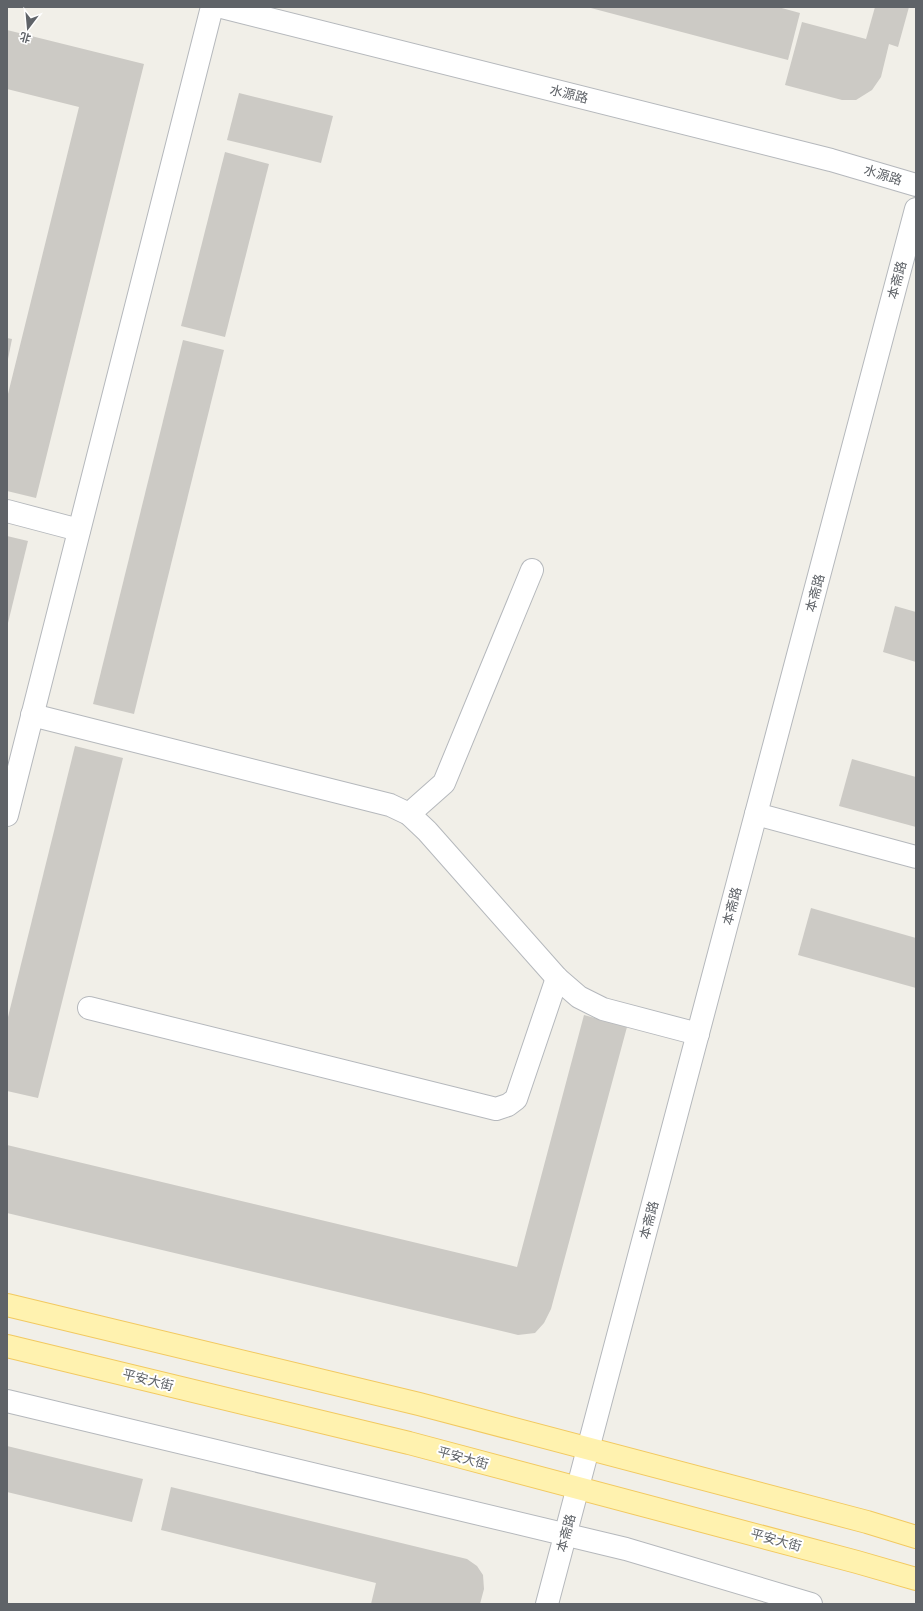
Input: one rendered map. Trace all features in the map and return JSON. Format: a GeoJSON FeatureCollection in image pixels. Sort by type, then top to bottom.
{"type":"FeatureCollection","features":[{"type":"Feature","properties":{"kind":"main road"},"geometry":{"type":"LineString","coordinates":[[7,1305],[412,1402],[867,1522],[916,1537]]}},
{"type":"Feature","properties":{"kind":"main road","name":"平安大街"},"geometry":{"type":"LineString","coordinates":[[7,1346],[409,1443],[916,1579]]}},
{"type":"Feature","properties":{"kind":"street"},"geometry":{"type":"LineString","coordinates":[[7,815],[212,7]]}},
{"type":"Feature","properties":{"kind":"street","name":"水源路"},"geometry":{"type":"LineString","coordinates":[[222,7],[823,158],[916,185]]}},
{"type":"Feature","properties":{"kind":"street","name":"本斋路"},"geometry":{"type":"LineString","coordinates":[[547,1604],[916,209]]}},
{"type":"Feature","properties":{"kind":"street"},"geometry":{"type":"LineString","coordinates":[[7,511],[79,530]]}},
{"type":"Feature","properties":{"kind":"street"},"geometry":{"type":"LineString","coordinates":[[409,814],[444,783],[532,570]]}},
{"type":"Feature","properties":{"kind":"street"},"geometry":{"type":"LineString","coordinates":[[32,715],[390,805],[409,814],[427,831],[557,978],[579,997],[603,1009],[698,1034]]}},
{"type":"Feature","properties":{"kind":"street"},"geometry":{"type":"LineString","coordinates":[[756,814],[916,857]]}},
{"type":"Feature","properties":{"kind":"street"},"geometry":{"type":"LineString","coordinates":[[89,1008],[496,1109],[508,1106],[516,1099],[557,978]]}},
{"type":"Feature","properties":{"kind":"street"},"geometry":{"type":"LineString","coordinates":[[7,1401],[626,1549],[811,1604]]}},
{"type":"Feature","properties":{"kind":"building"},"geometry":{"type":"Polygon","coordinates":[[[587,7],[778,7],[800,13],[788,60],[587,7]]]}},
{"type":"Feature","properties":{"kind":"building"},"geometry":{"type":"Polygon","coordinates":[[[875,7],[909,7],[898,47],[889,44],[881,77],[872,90],[856,100],[842,100],[785,85],[802,22],[866,39],[875,7]]]}},
{"type":"Feature","properties":{"kind":"building"},"geometry":{"type":"Polygon","coordinates":[[[7,30],[144,64],[36,498],[7,491],[7,398],[79,107],[7,89],[7,30]]]}},
{"type":"Feature","properties":{"kind":"building"},"geometry":{"type":"Polygon","coordinates":[[[239,93],[333,116],[321,163],[227,140],[239,93]]]}},
{"type":"Feature","properties":{"kind":"building"},"geometry":{"type":"Polygon","coordinates":[[[225,152],[269,164],[225,337],[181,326],[225,152]]]}},
{"type":"Feature","properties":{"kind":"building"},"geometry":{"type":"Polygon","coordinates":[[[7,338],[12,339],[8,359],[7,359],[7,338]]]}},
{"type":"Feature","properties":{"kind":"building"},"geometry":{"type":"Polygon","coordinates":[[[183,340],[224,350],[134,714],[93,704],[183,340]]]}},
{"type":"Feature","properties":{"kind":"building"},"geometry":{"type":"Polygon","coordinates":[[[7,536],[28,541],[8,623],[7,623],[7,536]]]}},
{"type":"Feature","properties":{"kind":"building"},"geometry":{"type":"Polygon","coordinates":[[[895,606],[916,612],[916,662],[883,652],[895,606]]]}},
{"type":"Feature","properties":{"kind":"building"},"geometry":{"type":"Polygon","coordinates":[[[75,746],[123,758],[38,1098],[7,1091],[7,1021],[75,746]]]}},
{"type":"Feature","properties":{"kind":"building"},"geometry":{"type":"Polygon","coordinates":[[[852,759],[916,777],[916,827],[839,806],[852,759]]]}},
{"type":"Feature","properties":{"kind":"building"},"geometry":{"type":"Polygon","coordinates":[[[811,908],[916,938],[916,988],[798,955],[811,908]]]}},
{"type":"Feature","properties":{"kind":"building"},"geometry":{"type":"Polygon","coordinates":[[[584,1015],[627,1027],[551,1309],[544,1323],[535,1333],[518,1335],[7,1213],[7,1145],[517,1267],[584,1015]]]}},
{"type":"Feature","properties":{"kind":"building"},"geometry":{"type":"Polygon","coordinates":[[[7,1446],[143,1479],[132,1522],[7,1492],[7,1446]]]}},
{"type":"Feature","properties":{"kind":"building"},"geometry":{"type":"Polygon","coordinates":[[[171,1487],[467,1559],[477,1566],[483,1575],[484,1589],[480,1604],[371,1604],[376,1583],[161,1530],[171,1487]]]}}]}
